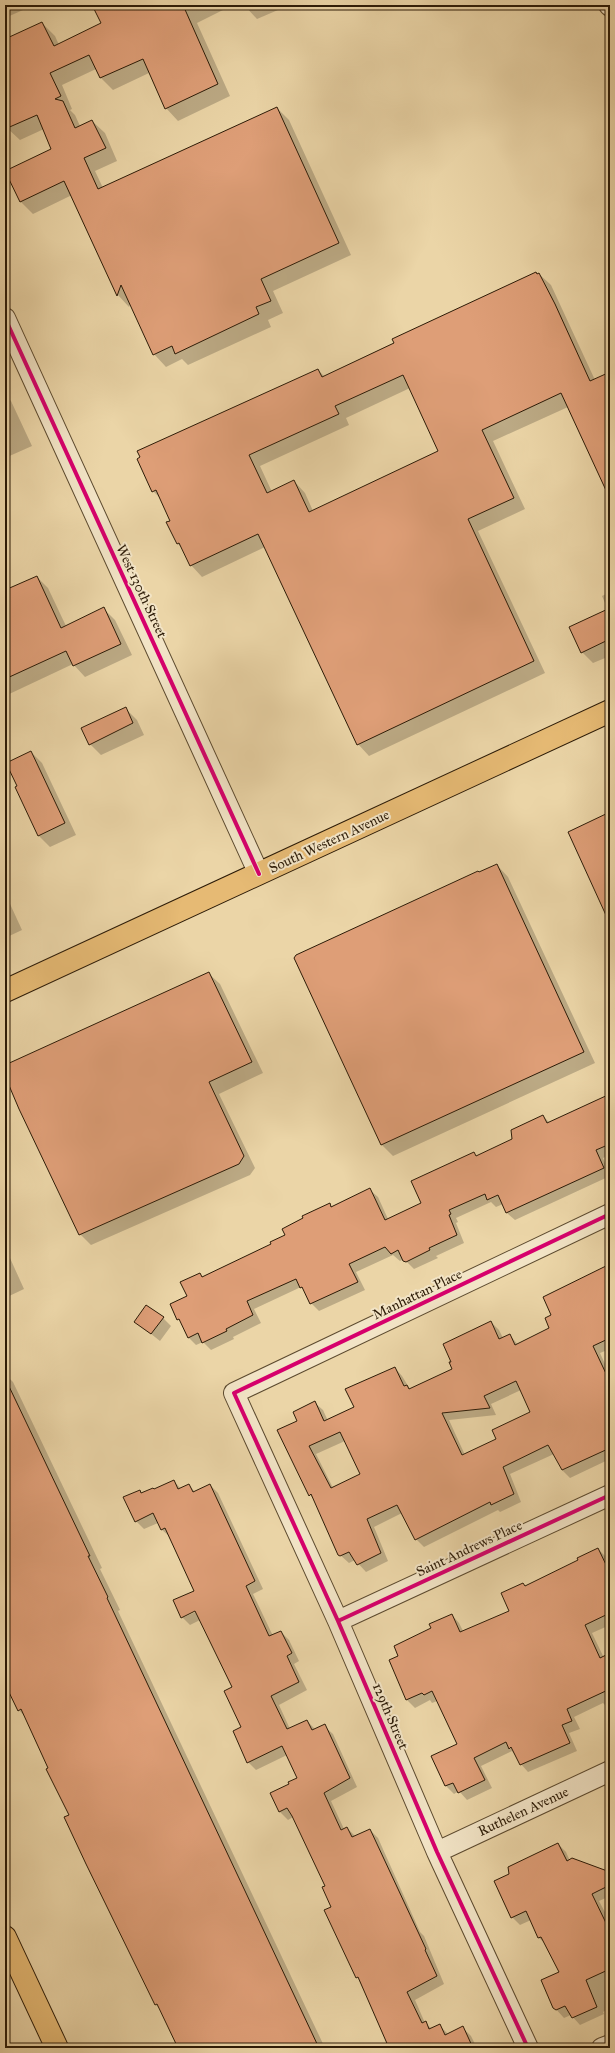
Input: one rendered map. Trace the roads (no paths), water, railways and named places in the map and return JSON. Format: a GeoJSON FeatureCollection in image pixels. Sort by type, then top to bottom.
{"type":"FeatureCollection","features":[{"type":"Feature","properties":{"kind":"main road","name":"South Western Avenue"},"geometry":{"type":"LineString","coordinates":[[5,991],[610,711]]}},
{"type":"Feature","properties":{"kind":"main road"},"geometry":{"type":"LineString","coordinates":[[5,1937],[57,2048]]}},
{"type":"Feature","properties":{"kind":"street","name":"West 130th Street"},"geometry":{"type":"LineString","coordinates":[[5,318],[259,874]]}},
{"type":"Feature","properties":{"kind":"street","name":"Manhattan Place"},"geometry":{"type":"LineString","coordinates":[[234,1393],[610,1214]]}},
{"type":"Feature","properties":{"kind":"street","name":"129th Street"},"geometry":{"type":"LineString","coordinates":[[234,1393],[338,1621],[437,1852],[528,2048]]}},
{"type":"Feature","properties":{"kind":"street","name":"Saint Andrews Place"},"geometry":{"type":"LineString","coordinates":[[338,1621],[610,1495]]}},
{"type":"Feature","properties":{"kind":"street","name":"Ruthelen Avenue"},"geometry":{"type":"LineString","coordinates":[[437,1852],[610,1771]]}},
{"type":"Feature","properties":{"kind":"street"},"geometry":{"type":"LineString","coordinates":[[602,2048],[610,2044]]}}]}
